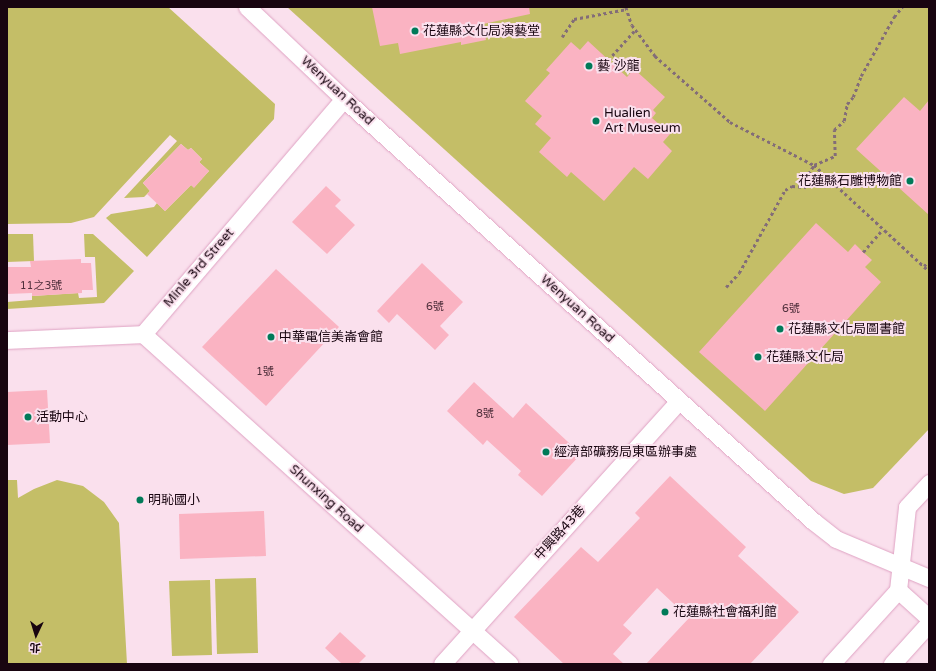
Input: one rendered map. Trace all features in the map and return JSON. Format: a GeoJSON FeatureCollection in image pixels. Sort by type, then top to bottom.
{"type":"FeatureCollection","features":[{"type":"Feature","properties":{"kind":"street","name":"Wenyuan Road"},"geometry":{"type":"LineString","coordinates":[[247,7],[344,99],[678,402],[831,535],[929,578]]}},
{"type":"Feature","properties":{"kind":"street","name":"Minle 3rd Street"},"geometry":{"type":"LineString","coordinates":[[144,334],[344,99]]}},
{"type":"Feature","properties":{"kind":"street"},"geometry":{"type":"LineString","coordinates":[[7,340],[144,334]]}},
{"type":"Feature","properties":{"kind":"street","name":"Shunxing Road"},"geometry":{"type":"LineString","coordinates":[[144,334],[509,664]]}},
{"type":"Feature","properties":{"kind":"street","name":"中興路43巷"},"geometry":{"type":"LineString","coordinates":[[442,664],[678,402]]}},
{"type":"Feature","properties":{"kind":"street"},"geometry":{"type":"LineString","coordinates":[[831,664],[898,590],[907,507],[929,483]]}},
{"type":"Feature","properties":{"kind":"street"},"geometry":{"type":"LineString","coordinates":[[898,590],[929,618]]}},
{"type":"Feature","properties":{"kind":"street"},"geometry":{"type":"LineString","coordinates":[[892,664],[929,623]]}},
{"type":"Feature","properties":{"kind":"path"},"geometry":{"type":"LineString","coordinates":[[726,287],[739,273],[785,190],[792,186],[806,187],[805,179],[814,165],[835,156],[834,130],[844,121],[847,104],[853,97],[861,76],[894,16],[902,7]]}},
{"type":"Feature","properties":{"kind":"path"},"geometry":{"type":"LineString","coordinates":[[562,38],[574,19],[626,8],[635,30],[655,56],[730,122],[814,165],[929,271]]}},
{"type":"Feature","properties":{"kind":"path"},"geometry":{"type":"LineString","coordinates":[[608,60],[635,30]]}},
{"type":"Feature","properties":{"kind":"path"},"geometry":{"type":"LineString","coordinates":[[863,252],[883,229]]}},
{"type":"Feature","properties":{"kind":"path"},"geometry":{"type":"LineString","coordinates":[[924,266],[929,261]]}},
{"type":"Feature","properties":{"kind":"shaded area"},"geometry":{"type":"Polygon","coordinates":[[[7,7],[168,7],[275,104],[274,119],[147,257],[106,218],[111,214],[154,207],[157,203],[165,211],[191,185],[194,187],[209,171],[199,162],[202,159],[191,148],[188,150],[181,144],[143,183],[150,191],[144,197],[124,198],[177,141],[170,135],[94,217],[71,223],[7,224],[7,7]]]}},
{"type":"Feature","properties":{"kind":"shaded area"},"geometry":{"type":"Polygon","coordinates":[[[287,7],[929,7],[929,429],[873,488],[844,494],[811,481],[287,7]]]}},
{"type":"Feature","properties":{"kind":"shaded area"},"geometry":{"type":"Polygon","coordinates":[[[7,234],[33,234],[34,261],[7,262],[7,234]]]}},
{"type":"Feature","properties":{"kind":"shaded area"},"geometry":{"type":"Polygon","coordinates":[[[84,234],[93,234],[134,271],[104,303],[7,309],[7,302],[32,300],[32,296],[78,293],[79,298],[97,297],[95,257],[85,257],[84,234]]]}},
{"type":"Feature","properties":{"kind":"shaded area"},"geometry":{"type":"Polygon","coordinates":[[[7,480],[17,480],[18,498],[34,489],[57,480],[83,486],[104,502],[119,523],[127,664],[7,664],[7,480]]]}},
{"type":"Feature","properties":{"kind":"shaded area"},"geometry":{"type":"Polygon","coordinates":[[[256,578],[258,653],[217,654],[215,579],[256,578]]]}},
{"type":"Feature","properties":{"kind":"shaded area"},"geometry":{"type":"Polygon","coordinates":[[[210,580],[212,655],[172,656],[169,581],[210,580]]]}},
{"type":"Feature","properties":{"kind":"building","name":"花蓮縣文化局演藝堂"},"geometry":{"type":"Polygon","coordinates":[[[372,7],[529,7],[530,14],[483,24],[486,40],[461,45],[461,42],[400,54],[398,43],[380,46],[372,7]]]}},
{"type":"Feature","properties":{"kind":"building","name":"Hualien Art Museum"},"geometry":{"type":"Polygon","coordinates":[[[588,41],[627,77],[634,69],[665,97],[653,110],[656,113],[652,118],[670,134],[663,142],[672,151],[648,179],[634,167],[604,201],[571,172],[567,177],[539,152],[551,138],[535,124],[542,116],[525,101],[550,73],[546,70],[571,42],[580,50],[588,41]]]}},
{"type":"Feature","properties":{"kind":"building","name":"花蓮縣石雕博物館"},"geometry":{"type":"Polygon","coordinates":[[[904,97],[920,111],[929,100],[929,215],[856,149],[904,97]]]}},
{"type":"Feature","properties":{"kind":"building"},"geometry":{"type":"Polygon","coordinates":[[[181,144],[188,150],[191,148],[202,159],[199,162],[209,171],[194,188],[191,185],[165,211],[147,194],[150,191],[143,183],[181,144]]]}},
{"type":"Feature","properties":{"kind":"building"},"geometry":{"type":"Polygon","coordinates":[[[326,186],[341,200],[335,206],[355,225],[327,254],[292,222],[326,186]]]}},
{"type":"Feature","properties":{"kind":"building","name":"花蓮縣文化局圖書館"},"geometry":{"type":"Polygon","coordinates":[[[816,223],[848,252],[855,244],[872,260],[865,267],[881,282],[765,411],[699,352],[816,223]]]}},
{"type":"Feature","properties":{"kind":"building"},"geometry":{"type":"Polygon","coordinates":[[[81,259],[81,263],[91,263],[93,290],[82,290],[82,293],[32,296],[32,293],[7,294],[7,267],[31,267],[30,261],[81,259]]]}},
{"type":"Feature","properties":{"kind":"building"},"geometry":{"type":"Polygon","coordinates":[[[422,263],[463,302],[440,326],[449,335],[435,350],[397,314],[389,323],[377,311],[422,263]]]}},
{"type":"Feature","properties":{"kind":"building","name":"中華電信美崙會館"},"geometry":{"type":"Polygon","coordinates":[[[276,269],[339,327],[266,406],[202,347],[276,269]]]}},
{"type":"Feature","properties":{"kind":"building","name":"經濟部礦務局東區辦事處"},"geometry":{"type":"Polygon","coordinates":[[[474,382],[513,418],[526,403],[581,454],[542,496],[518,475],[521,471],[487,440],[483,445],[447,411],[474,382]]]}},
{"type":"Feature","properties":{"kind":"building","name":"活動中心"},"geometry":{"type":"Polygon","coordinates":[[[47,390],[50,443],[7,445],[7,392],[47,390]]]}},
{"type":"Feature","properties":{"kind":"building"},"geometry":{"type":"Polygon","coordinates":[[[670,476],[746,547],[738,556],[799,612],[750,664],[646,664],[689,618],[657,588],[623,625],[632,633],[613,654],[624,664],[564,664],[514,617],[581,547],[598,562],[640,518],[635,513],[670,476]]]}},
{"type":"Feature","properties":{"kind":"building"},"geometry":{"type":"Polygon","coordinates":[[[264,511],[266,556],[180,559],[179,514],[264,511]]]}},
{"type":"Feature","properties":{"kind":"building"},"geometry":{"type":"Polygon","coordinates":[[[340,632],[366,656],[358,664],[342,664],[325,648],[340,632]]]}},
{"type":"Feature","properties":{"kind":"place","name":"花蓮縣文化局演藝堂"},"geometry":{"type":"Point","coordinates":[415,31]}},
{"type":"Feature","properties":{"kind":"place","name":"藝 沙龍"},"geometry":{"type":"Point","coordinates":[589,66]}},
{"type":"Feature","properties":{"kind":"place","name":"Hualien Art Museum"},"geometry":{"type":"Point","coordinates":[596,121]}},
{"type":"Feature","properties":{"kind":"place","name":"花蓮縣石雕博物館"},"geometry":{"type":"Point","coordinates":[910,181]}},
{"type":"Feature","properties":{"kind":"place","name":"花蓮縣文化局圖書館"},"geometry":{"type":"Point","coordinates":[780,329]}},
{"type":"Feature","properties":{"kind":"place","name":"中華電信美崙會館"},"geometry":{"type":"Point","coordinates":[271,337]}},
{"type":"Feature","properties":{"kind":"place","name":"花蓮縣文化局"},"geometry":{"type":"Point","coordinates":[758,357]}},
{"type":"Feature","properties":{"kind":"place","name":"活動中心"},"geometry":{"type":"Point","coordinates":[28,417]}},
{"type":"Feature","properties":{"kind":"place","name":"經濟部礦務局東區辦事處"},"geometry":{"type":"Point","coordinates":[546,452]}},
{"type":"Feature","properties":{"kind":"place","name":"明恥國小"},"geometry":{"type":"Point","coordinates":[140,500]}},
{"type":"Feature","properties":{"kind":"place","name":"花蓮縣社會福利館"},"geometry":{"type":"Point","coordinates":[665,612]}}]}
